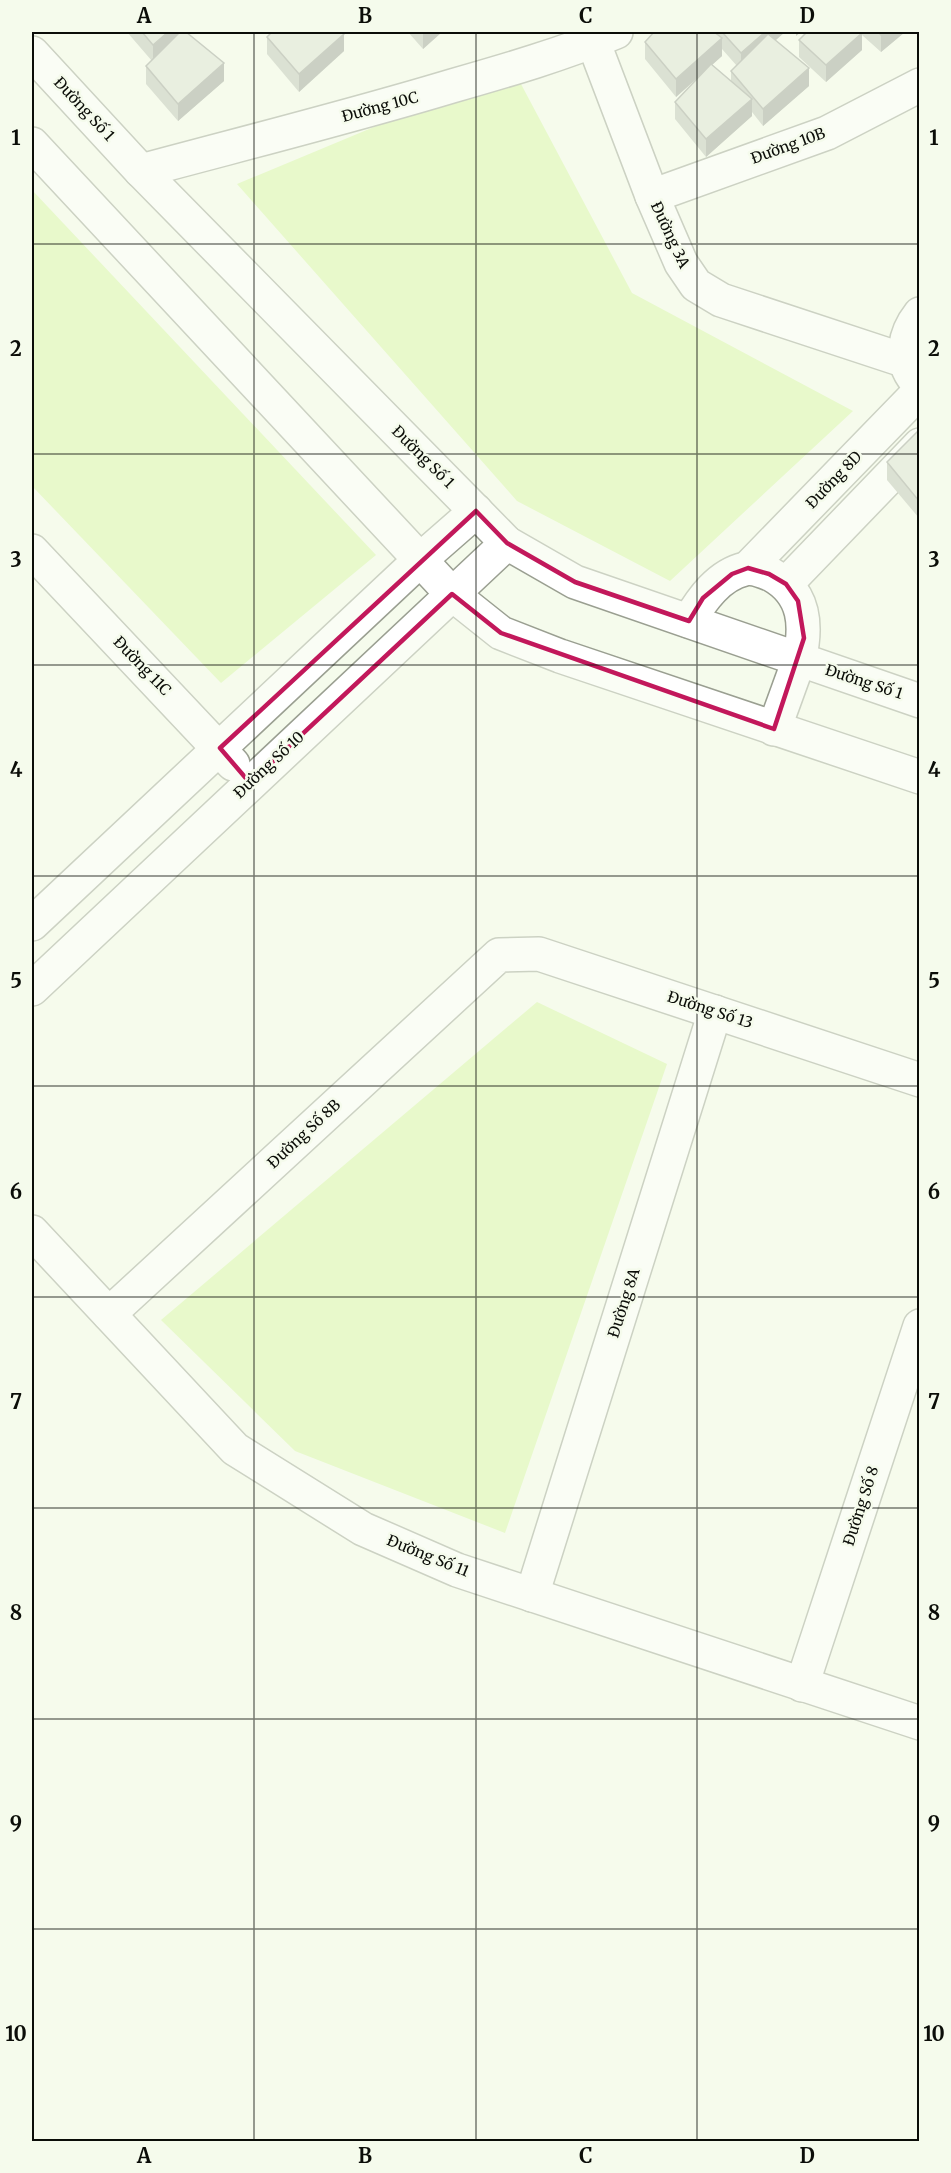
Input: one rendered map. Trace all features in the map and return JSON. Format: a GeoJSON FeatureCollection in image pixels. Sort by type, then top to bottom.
{"type":"FeatureCollection","features":[{"type":"Feature","properties":{"kind":"street","name":"Đường 10C"},"geometry":{"type":"LineString","coordinates":[[141,171],[390,105],[513,69],[605,36]]}},
{"type":"Feature","properties":{"kind":"street","name":"Đường 3A"},"geometry":{"type":"LineString","coordinates":[[605,36],[652,196],[681,262],[696,285],[721,300],[913,373]]}},
{"type":"Feature","properties":{"kind":"street","name":"Đường Số 1"},"geometry":{"type":"LineString","coordinates":[[32,53],[141,171],[507,543],[575,582],[920,700]]}},
{"type":"Feature","properties":{"kind":"street","name":"Đường 10B"},"geometry":{"type":"LineString","coordinates":[[652,196],[826,133],[920,85]]}},
{"type":"Feature","properties":{"kind":"street"},"geometry":{"type":"LineString","coordinates":[[32,144],[452,594],[501,633],[560,656],[920,777]]}},
{"type":"Feature","properties":{"kind":"street"},"geometry":{"type":"LineString","coordinates":[[913,373],[905,344],[910,327],[920,314]]}},
{"type":"Feature","properties":{"kind":"street","name":"Đường 8D"},"geometry":{"type":"LineString","coordinates":[[689,621],[703,598],[732,574],[748,568],[920,392]]}},
{"type":"Feature","properties":{"kind":"street"},"geometry":{"type":"LineString","coordinates":[[786,584],[920,445]]}},
{"type":"Feature","properties":{"kind":"street"},"geometry":{"type":"LineString","coordinates":[[32,924],[420,560],[476,511]]}},
{"type":"Feature","properties":{"kind":"street","name":"Đường Số 10"},"geometry":{"type":"LineString","coordinates":[[32,989],[507,543]]}},
{"type":"Feature","properties":{"kind":"street","name":"Đường 11C"},"geometry":{"type":"LineString","coordinates":[[32,551],[220,748],[250,783]]}},
{"type":"Feature","properties":{"kind":"street"},"geometry":{"type":"LineString","coordinates":[[748,568],[769,574],[786,584],[798,601],[803,618],[804,638],[799,660],[774,729]]}},
{"type":"Feature","properties":{"kind":"street","name":"Đường Số 13"},"geometry":{"type":"LineString","coordinates":[[499,955],[539,954],[920,1080]]}},
{"type":"Feature","properties":{"kind":"street","name":"Đường Số 8B"},"geometry":{"type":"LineString","coordinates":[[109,1314],[499,955]]}},
{"type":"Feature","properties":{"kind":"street","name":"Đường 8A"},"geometry":{"type":"LineString","coordinates":[[532,1595],[716,1012]]}},
{"type":"Feature","properties":{"kind":"street","name":"Đường Số 11"},"geometry":{"type":"LineString","coordinates":[[32,1232],[235,1449],[363,1529],[457,1570],[920,1724]]}},
{"type":"Feature","properties":{"kind":"street","name":"Đường Số 8"},"geometry":{"type":"LineString","coordinates":[[802,1685],[920,1326]]}},
{"type":"Feature","properties":{"kind":"highlighted area"},"geometry":{"type":"Polygon","coordinates":[[[476,511],[507,543],[575,582],[689,621],[703,598],[732,574],[748,568],[769,574],[786,584],[798,601],[804,638],[774,729],[501,633],[452,594],[250,783],[220,748],[476,511]]]}},
{"type":"Feature","properties":{"kind":"green space"},"geometry":{"type":"Polygon","coordinates":[[[513,69],[632,293],[853,411],[670,581],[517,501],[237,184],[513,69]]]}},
{"type":"Feature","properties":{"kind":"green space"},"geometry":{"type":"Polygon","coordinates":[[[32,190],[376,555],[221,683],[32,486],[32,190]]]}},
{"type":"Feature","properties":{"kind":"green space"},"geometry":{"type":"Polygon","coordinates":[[[537,1002],[667,1064],[505,1533],[295,1451],[161,1320],[537,1002]]]}},
{"type":"Feature","properties":{"kind":"building"},"geometry":{"type":"Polygon","coordinates":[[[142,32],[168,32],[153,45],[142,32]]]}},
{"type":"Feature","properties":{"kind":"building"},"geometry":{"type":"Polygon","coordinates":[[[180,32],[186,32],[224,63],[178,104],[146,66],[180,32]]]}},
{"type":"Feature","properties":{"kind":"building"},"geometry":{"type":"Polygon","coordinates":[[[272,32],[342,32],[344,34],[299,74],[267,37],[272,32]]]}},
{"type":"Feature","properties":{"kind":"building"},"geometry":{"type":"Polygon","coordinates":[[[654,32],[714,32],[722,38],[676,79],[645,42],[654,32]]]}},
{"type":"Feature","properties":{"kind":"building"},"geometry":{"type":"Polygon","coordinates":[[[722,32],[765,32],[741,53],[722,32]]]}},
{"type":"Feature","properties":{"kind":"building"},"geometry":{"type":"Polygon","coordinates":[[[807,32],[862,33],[826,65],[799,40],[807,32]]]}},
{"type":"Feature","properties":{"kind":"building"},"geometry":{"type":"Polygon","coordinates":[[[768,34],[809,68],[763,109],[731,71],[768,34]]]}},
{"type":"Feature","properties":{"kind":"building"},"geometry":{"type":"Polygon","coordinates":[[[711,64],[752,99],[706,139],[675,102],[711,64]]]}},
{"type":"Feature","properties":{"kind":"building"},"geometry":{"type":"Polygon","coordinates":[[[920,429],[920,500],[919,501],[887,462],[920,429]]]}}]}
